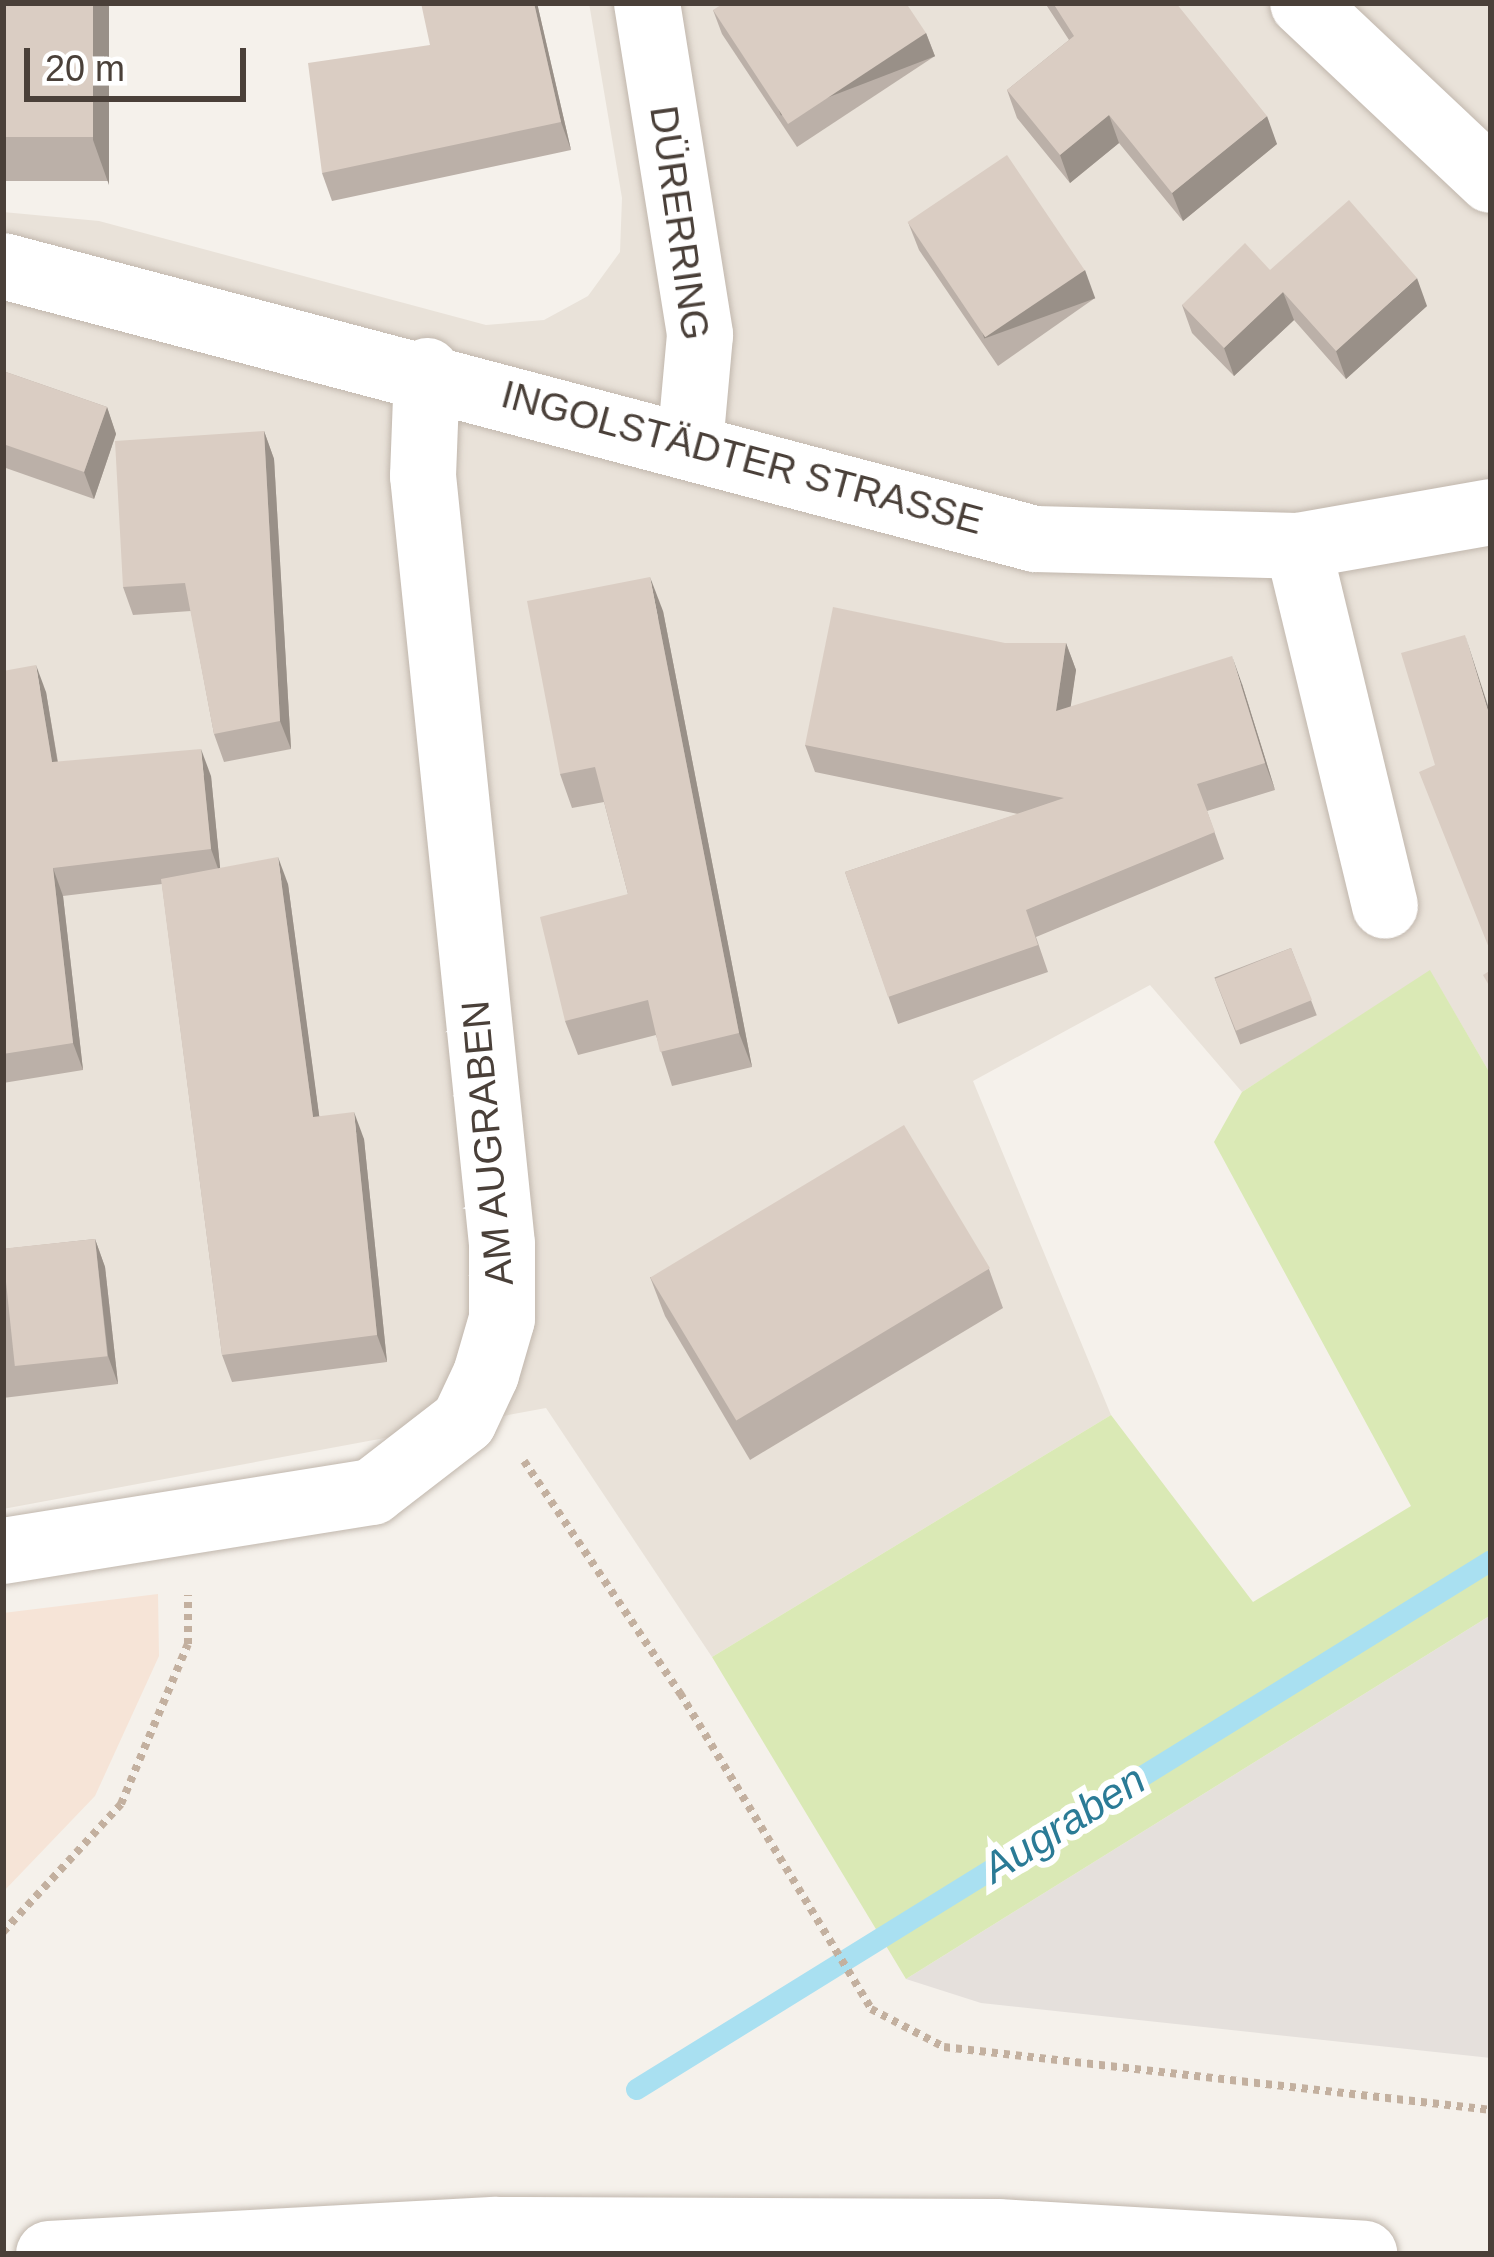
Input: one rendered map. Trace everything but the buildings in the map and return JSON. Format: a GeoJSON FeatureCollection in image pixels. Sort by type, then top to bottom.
{"type":"FeatureCollection","features":[{"type":"Feature","properties":{"kind":"street","name":"DÜRERRING"},"geometry":{"type":"LineString","coordinates":[[647,3],[700,335],[690,444]]}},
{"type":"Feature","properties":{"kind":"street"},"geometry":{"type":"LineString","coordinates":[[1303,3],[1491,180]]}},
{"type":"Feature","properties":{"kind":"street","name":"INGOLSTÄDTER STRASSE"},"geometry":{"type":"LineString","coordinates":[[3,266],[427,371],[1035,538],[1298,546],[1491,512]]}},
{"type":"Feature","properties":{"kind":"street","name":"AM AUGRABEN"},"geometry":{"type":"LineString","coordinates":[[427,371],[423,476],[502,1244],[502,1319],[464,1421]]}},
{"type":"Feature","properties":{"kind":"street"},"geometry":{"type":"LineString","coordinates":[[1298,546],[1385,906]]}},
{"type":"Feature","properties":{"kind":"street"},"geometry":{"type":"LineString","coordinates":[[3,1551],[188,1527],[372,1492],[464,1421]]}},
{"type":"Feature","properties":{"kind":"street"},"geometry":{"type":"LineString","coordinates":[[49,2254],[496,2230],[1364,2254]]}},
{"type":"Feature","properties":{"kind":"path"},"geometry":{"type":"LineString","coordinates":[[464,1421],[522,1459],[551,1497],[823,1939],[871,2009],[944,2048],[1491,2110]]}},
{"type":"Feature","properties":{"kind":"path"},"geometry":{"type":"LineString","coordinates":[[3,1932],[122,1804],[188,1644],[188,1527]]}},
{"type":"Feature","properties":{"kind":"shaded area"},"geometry":{"type":"Polygon","coordinates":[[[589,3],[1491,3],[1491,1075],[1430,971],[1242,1092],[1150,985],[973,1081],[1111,1415],[712,1657],[546,1408],[3,1509],[3,212],[99,221],[486,325],[544,320],[588,296],[620,252],[622,198],[589,3]]]}},
{"type":"Feature","properties":{"kind":"shaded area"},"geometry":{"type":"Polygon","coordinates":[[[158,1594],[159,1656],[95,1796],[3,1892],[3,1613],[158,1594]]]}},
{"type":"Feature","properties":{"kind":"shaded area"},"geometry":{"type":"Polygon","coordinates":[[[1491,1615],[1491,2058],[981,2003],[906,1979],[1491,1615]]]}},
{"type":"Feature","properties":{"kind":"green space"},"geometry":{"type":"Polygon","coordinates":[[[1430,970],[1491,1075],[1491,1615],[906,1979],[712,1657],[1111,1415],[1253,1602],[1411,1506],[1214,1142],[1242,1092],[1430,970]]]}},
{"type":"Feature","properties":{"kind":"waterway","name":"Augraben"},"geometry":{"type":"LineString","coordinates":[[636,2089],[1491,1560]]}}]}
